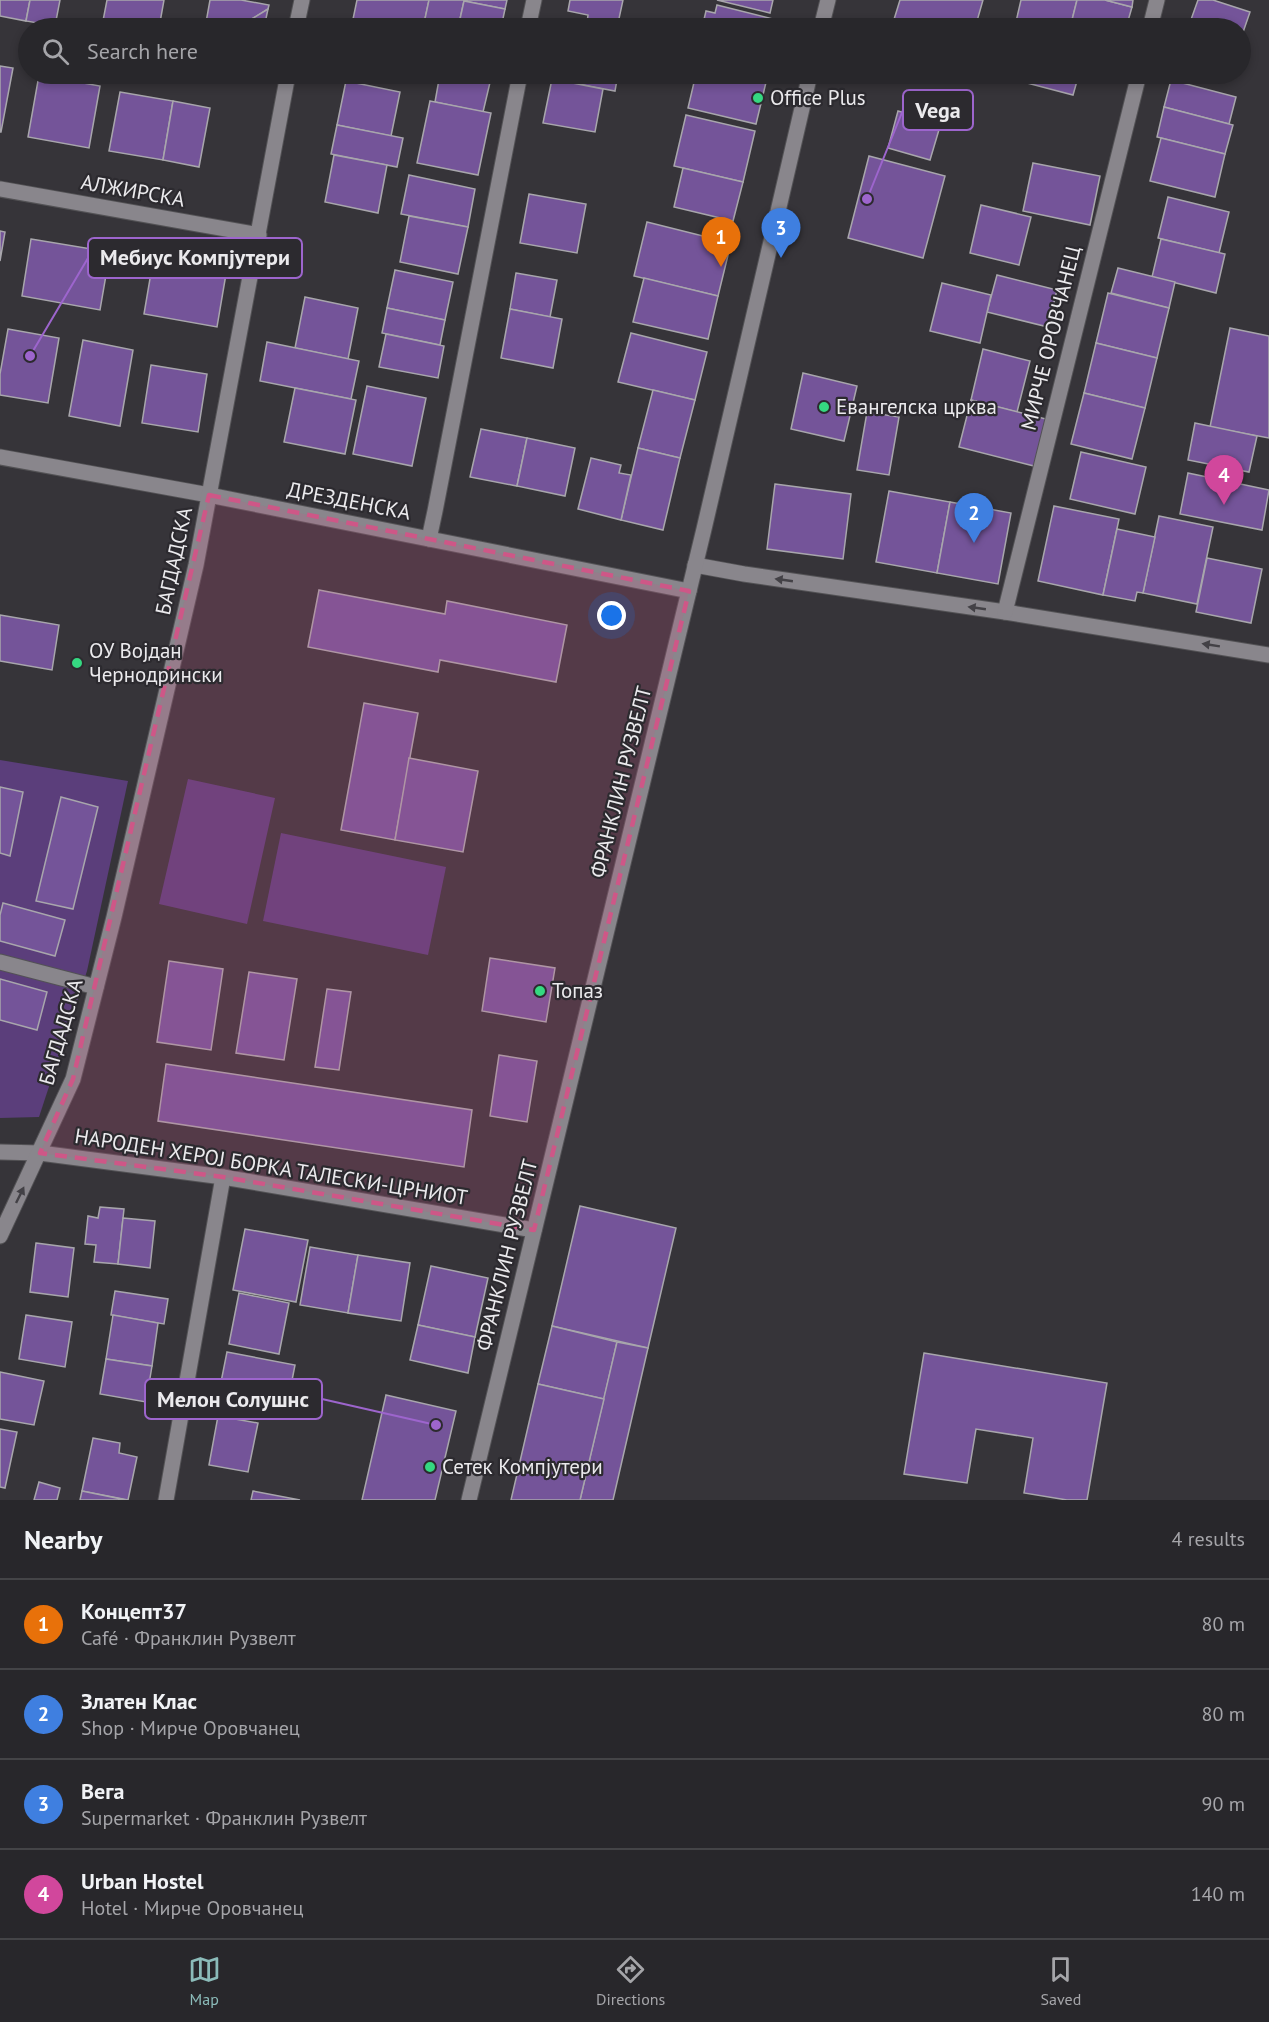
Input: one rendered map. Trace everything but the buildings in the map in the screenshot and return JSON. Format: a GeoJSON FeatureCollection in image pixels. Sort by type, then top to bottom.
{"type":"FeatureCollection","features":[{"type":"Feature","properties":{"kind":"street"},"geometry":{"type":"LineString","coordinates":[[298,18],[302,0]]}},
{"type":"Feature","properties":{"kind":"street"},"geometry":{"type":"LineString","coordinates":[[530,18],[534,0]]}},
{"type":"Feature","properties":{"kind":"street"},"geometry":{"type":"LineString","coordinates":[[824,18],[828,0]]}},
{"type":"Feature","properties":{"kind":"street"},"geometry":{"type":"LineString","coordinates":[[1152,18],[1157,0]]}},
{"type":"Feature","properties":{"kind":"street","name":"БАГДАДСКА"},"geometry":{"type":"LineString","coordinates":[[0,1236],[73,1079],[96,987],[196,565],[286,84]]}},
{"type":"Feature","properties":{"kind":"street"},"geometry":{"type":"LineString","coordinates":[[429,539],[518,84]]}},
{"type":"Feature","properties":{"kind":"street","name":"ФРАНКЛИН РУЗВЕЛТ"},"geometry":{"type":"LineString","coordinates":[[469,1500],[695,565],[808,84]]}},
{"type":"Feature","properties":{"kind":"street","name":"МИРЧЕ ОРОВЧАНЕЦ"},"geometry":{"type":"LineString","coordinates":[[1005,612],[1136,84]]}},
{"type":"Feature","properties":{"kind":"street","name":"АЛЖИРСКА"},"geometry":{"type":"LineString","coordinates":[[0,189],[259,235]]}},
{"type":"Feature","properties":{"kind":"street","name":"ДРЕЗДЕНСКА"},"geometry":{"type":"LineString","coordinates":[[0,457],[209,495],[688,591]]}},
{"type":"Feature","properties":{"kind":"street"},"geometry":{"type":"LineString","coordinates":[[695,565],[1269,655]]}},
{"type":"Feature","properties":{"kind":"street"},"geometry":{"type":"LineString","coordinates":[[0,962],[96,987]]}},
{"type":"Feature","properties":{"kind":"street","name":"НАРОДЕН ХЕРОЈ БОРКА ТАЛЕСКИ-ЦРНИОТ"},"geometry":{"type":"LineString","coordinates":[[0,1152],[40,1153],[223,1177],[534,1230]]}},
{"type":"Feature","properties":{"kind":"street"},"geometry":{"type":"LineString","coordinates":[[166,1500],[223,1177]]}},
{"type":"Feature","properties":{"kind":"highlighted area"},"geometry":{"type":"Polygon","coordinates":[[[209,495],[689,591],[534,1230],[223,1177],[40,1153],[73,1079],[209,495]]]}},
{"type":"Feature","properties":{"kind":"shaded area"},"geometry":{"type":"Polygon","coordinates":[[[0,760],[128,781],[87,971],[39,1117],[0,1118],[0,760]]]}},
{"type":"Feature","properties":{"kind":"shaded area"},"geometry":{"type":"Polygon","coordinates":[[[188,779],[275,798],[247,924],[159,904],[188,779]]]}},
{"type":"Feature","properties":{"kind":"shaded area"},"geometry":{"type":"Polygon","coordinates":[[[281,833],[446,867],[428,955],[263,921],[281,833]]]}},
{"type":"Feature","properties":{"kind":"place","name":"Office Plus"},"geometry":{"type":"Point","coordinates":[758,98]}},
{"type":"Feature","properties":{"kind":"place","name":"Vega"},"geometry":{"type":"Point","coordinates":[867,199]}},
{"type":"Feature","properties":{"kind":"place","name":"Вега"},"geometry":{"type":"Point","coordinates":[781,258]}},
{"type":"Feature","properties":{"kind":"place","name":"Концепт37"},"geometry":{"type":"Point","coordinates":[721,267]}},
{"type":"Feature","properties":{"kind":"place","name":"Мебиус Компјутери"},"geometry":{"type":"Point","coordinates":[30,356]}},
{"type":"Feature","properties":{"kind":"place","name":"Евангелска црква"},"geometry":{"type":"Point","coordinates":[824,407]}},
{"type":"Feature","properties":{"kind":"place","name":"Urban Hostel"},"geometry":{"type":"Point","coordinates":[1224,505]}},
{"type":"Feature","properties":{"kind":"place","name":"Златен Клас"},"geometry":{"type":"Point","coordinates":[974,543]}},
{"type":"Feature","properties":{"kind":"place","name":"ОУ Војдан Чернодрински"},"geometry":{"type":"Point","coordinates":[77,663]}},
{"type":"Feature","properties":{"kind":"place","name":"Топаз"},"geometry":{"type":"Point","coordinates":[540,991]}},
{"type":"Feature","properties":{"kind":"place","name":"Мелон Солушнс"},"geometry":{"type":"Point","coordinates":[436,1425]}},
{"type":"Feature","properties":{"kind":"place","name":"Сетек Компјутери"},"geometry":{"type":"Point","coordinates":[430,1467]}}]}
